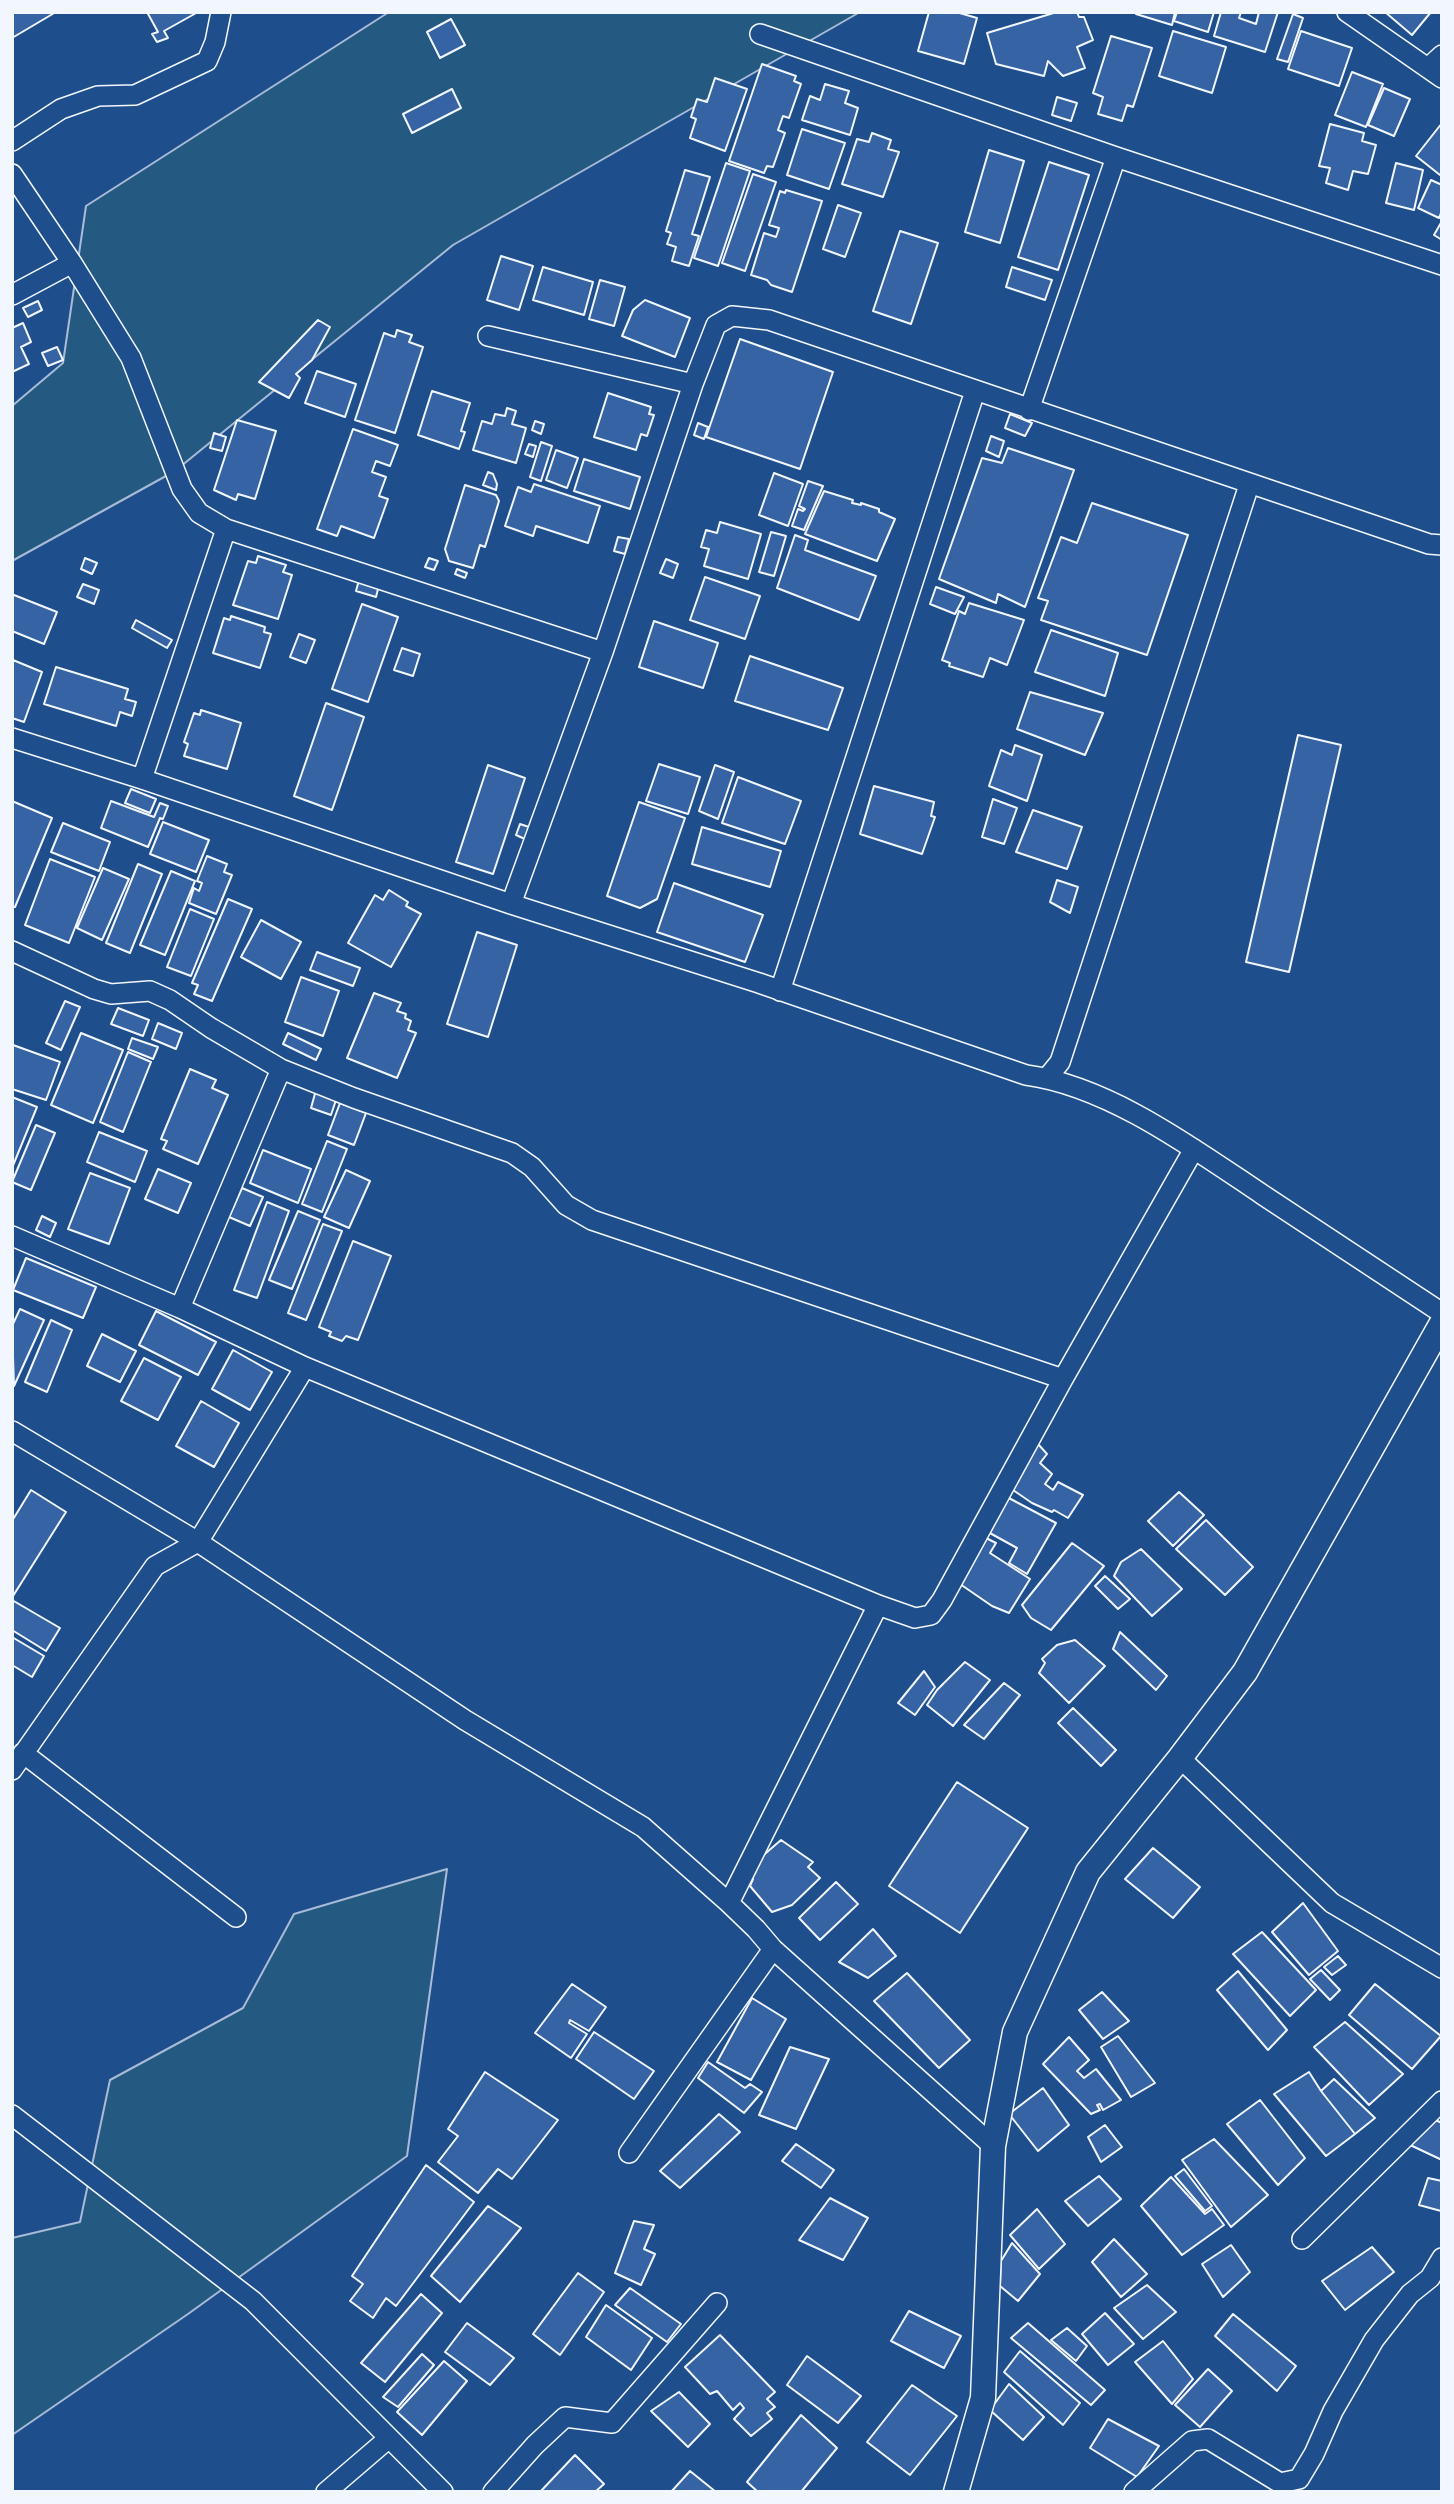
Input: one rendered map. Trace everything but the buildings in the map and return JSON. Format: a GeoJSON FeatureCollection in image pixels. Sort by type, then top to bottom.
{"type":"FeatureCollection","features":[{"type":"Feature","properties":{"kind":"street"},"geometry":{"type":"LineString","coordinates":[[12,141],[61,109],[98,96],[135,95],[207,61],[215,42],[221,12]]}},
{"type":"Feature","properties":{"kind":"street"},"geometry":{"type":"LineString","coordinates":[[1348,12],[1438,67]]}},
{"type":"Feature","properties":{"kind":"street"},"geometry":{"type":"LineString","coordinates":[[760,34],[1116,157],[1442,265]]}},
{"type":"Feature","properties":{"kind":"street"},"geometry":{"type":"LineString","coordinates":[[1029,410],[1116,157]]}},
{"type":"Feature","properties":{"kind":"street"},"geometry":{"type":"LineString","coordinates":[[12,174],[131,358],[182,489],[199,513],[226,530],[603,652]]}},
{"type":"Feature","properties":{"kind":"street"},"geometry":{"type":"LineString","coordinates":[[12,295],[72,263]]}},
{"type":"Feature","properties":{"kind":"street"},"geometry":{"type":"LineString","coordinates":[[511,904],[603,652],[693,384],[716,325],[732,316],[769,320],[1249,485],[1429,544],[1442,545]]}},
{"type":"Feature","properties":{"kind":"street"},"geometry":{"type":"LineString","coordinates":[[488,336],[693,384]]}},
{"type":"Feature","properties":{"kind":"street"},"geometry":{"type":"LineString","coordinates":[[780,991],[975,391]]}},
{"type":"Feature","properties":{"kind":"street"},"geometry":{"type":"LineString","coordinates":[[1047,1078],[1060,1062],[1249,485]]}},
{"type":"Feature","properties":{"kind":"street"},"geometry":{"type":"LineString","coordinates":[[142,779],[226,530]]}},
{"type":"Feature","properties":{"kind":"street"},"geometry":{"type":"LineString","coordinates":[[12,738],[780,991],[1026,1075],[1047,1078],[1123,1107],[1194,1149],[1442,1314]]}},
{"type":"Feature","properties":{"kind":"street"},"geometry":{"type":"LineString","coordinates":[[12,951],[94,989],[111,994],[150,992],[170,1000],[211,1028],[281,1069],[354,1098],[512,1153],[532,1167],[566,1205],[592,1220],[1063,1379]]}},
{"type":"Feature","properties":{"kind":"street"},"geometry":{"type":"LineString","coordinates":[[180,1308],[281,1069]]}},
{"type":"Feature","properties":{"kind":"street"},"geometry":{"type":"LineString","coordinates":[[12,1236],[180,1308],[305,1367],[915,1618],[931,1615],[942,1600],[1063,1379],[1194,1149]]}},
{"type":"Feature","properties":{"kind":"street"},"geometry":{"type":"LineString","coordinates":[[956,2492],[983,2398],[993,2146],[1015,2032],[1088,1872],[1245,1672],[1442,1323]]}},
{"type":"Feature","properties":{"kind":"street"},"geometry":{"type":"LineString","coordinates":[[236,1917],[18,1761],[155,1566],[198,1542],[305,1367]]}},
{"type":"Feature","properties":{"kind":"street"},"geometry":{"type":"LineString","coordinates":[[12,1430],[198,1542],[465,1720],[643,1826],[756,1928],[773,1949],[993,2146]]}},
{"type":"Feature","properties":{"kind":"street"},"geometry":{"type":"LineString","coordinates":[[729,1903],[878,1605]]}},
{"type":"Feature","properties":{"kind":"street"},"geometry":{"type":"LineString","coordinates":[[1180,1758],[1332,1903],[1442,1968]]}},
{"type":"Feature","properties":{"kind":"street"},"geometry":{"type":"LineString","coordinates":[[629,2153],[773,1949]]}},
{"type":"Feature","properties":{"kind":"street"},"geometry":{"type":"LineString","coordinates":[[1302,2239],[1442,2101]]}},
{"type":"Feature","properties":{"kind":"street"},"geometry":{"type":"LineString","coordinates":[[12,2115],[253,2301],[443,2492]]}},
{"type":"Feature","properties":{"kind":"street"},"geometry":{"type":"LineString","coordinates":[[1134,2492],[1192,2441],[1208,2439],[1280,2483],[1299,2479],[1314,2454],[1333,2411],[1374,2340],[1410,2294],[1430,2278],[1442,2258]]}},
{"type":"Feature","properties":{"kind":"street"},"geometry":{"type":"LineString","coordinates":[[493,2492],[534,2445],[565,2417],[612,2423],[717,2303]]}},
{"type":"Feature","properties":{"kind":"street"},"geometry":{"type":"LineString","coordinates":[[326,2492],[389,2438]]}},
{"type":"Feature","properties":{"kind":"shaded area"},"geometry":{"type":"Polygon","coordinates":[[[389,12],[860,12],[453,245],[175,471],[12,561],[12,406],[63,363],[86,206],[389,12]]]}},
{"type":"Feature","properties":{"kind":"shaded area"},"geometry":{"type":"Polygon","coordinates":[[[447,1869],[407,2156],[188,2314],[12,2435],[12,2238],[80,2222],[110,2080],[243,2008],[294,1914],[447,1869]]]}}]}
